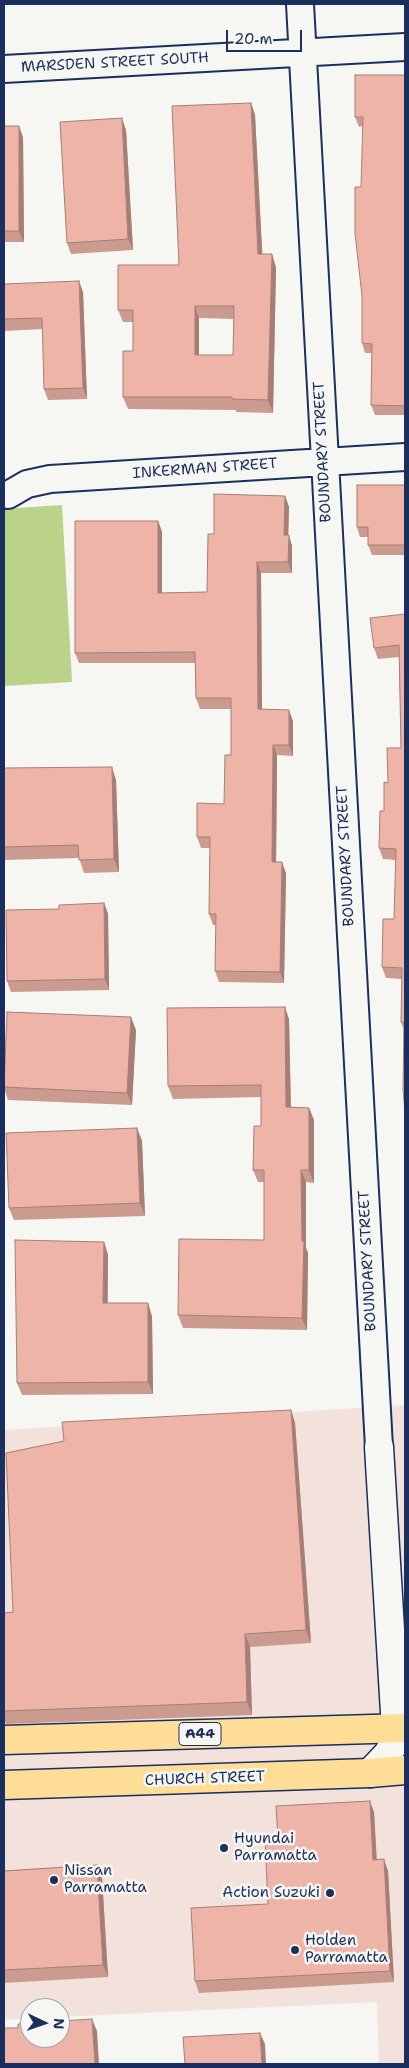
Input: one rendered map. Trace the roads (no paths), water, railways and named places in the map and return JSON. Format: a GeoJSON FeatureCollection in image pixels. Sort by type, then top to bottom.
{"type":"FeatureCollection","features":[{"type":"Feature","properties":{"kind":"highway","name":"A44"},"geometry":{"type":"LineString","coordinates":[[4,1740],[401,1729]]}},
{"type":"Feature","properties":{"kind":"highway","name":"CHURCH STREET"},"geometry":{"type":"LineString","coordinates":[[4,1785],[370,1773],[405,1770]]}},
{"type":"Feature","properties":{"kind":"street","name":"BOUNDARY STREET"},"geometry":{"type":"LineString","coordinates":[[300,4],[379,1447],[401,1729]]}},
{"type":"Feature","properties":{"kind":"street","name":"MARSDEN STREET SOUTH"},"geometry":{"type":"LineString","coordinates":[[4,69],[405,47]]}},
{"type":"Feature","properties":{"kind":"street","name":"INKERMAN STREET"},"geometry":{"type":"LineString","coordinates":[[8,495],[27,484],[50,478],[405,457]]}},
{"type":"Feature","properties":{"kind":"street"},"geometry":{"type":"LineString","coordinates":[[370,1773],[388,1754],[401,1729]]}},
{"type":"Feature","properties":{"kind":"place","name":"Hyundai Parramatta"},"geometry":{"type":"Point","coordinates":[224,1848]}},
{"type":"Feature","properties":{"kind":"place","name":"Nissan Parramatta"},"geometry":{"type":"Point","coordinates":[54,1880]}},
{"type":"Feature","properties":{"kind":"place","name":"Action Suzuki"},"geometry":{"type":"Point","coordinates":[330,1893]}},
{"type":"Feature","properties":{"kind":"place","name":"Holden Parramatta"},"geometry":{"type":"Point","coordinates":[295,1950]}}]}
